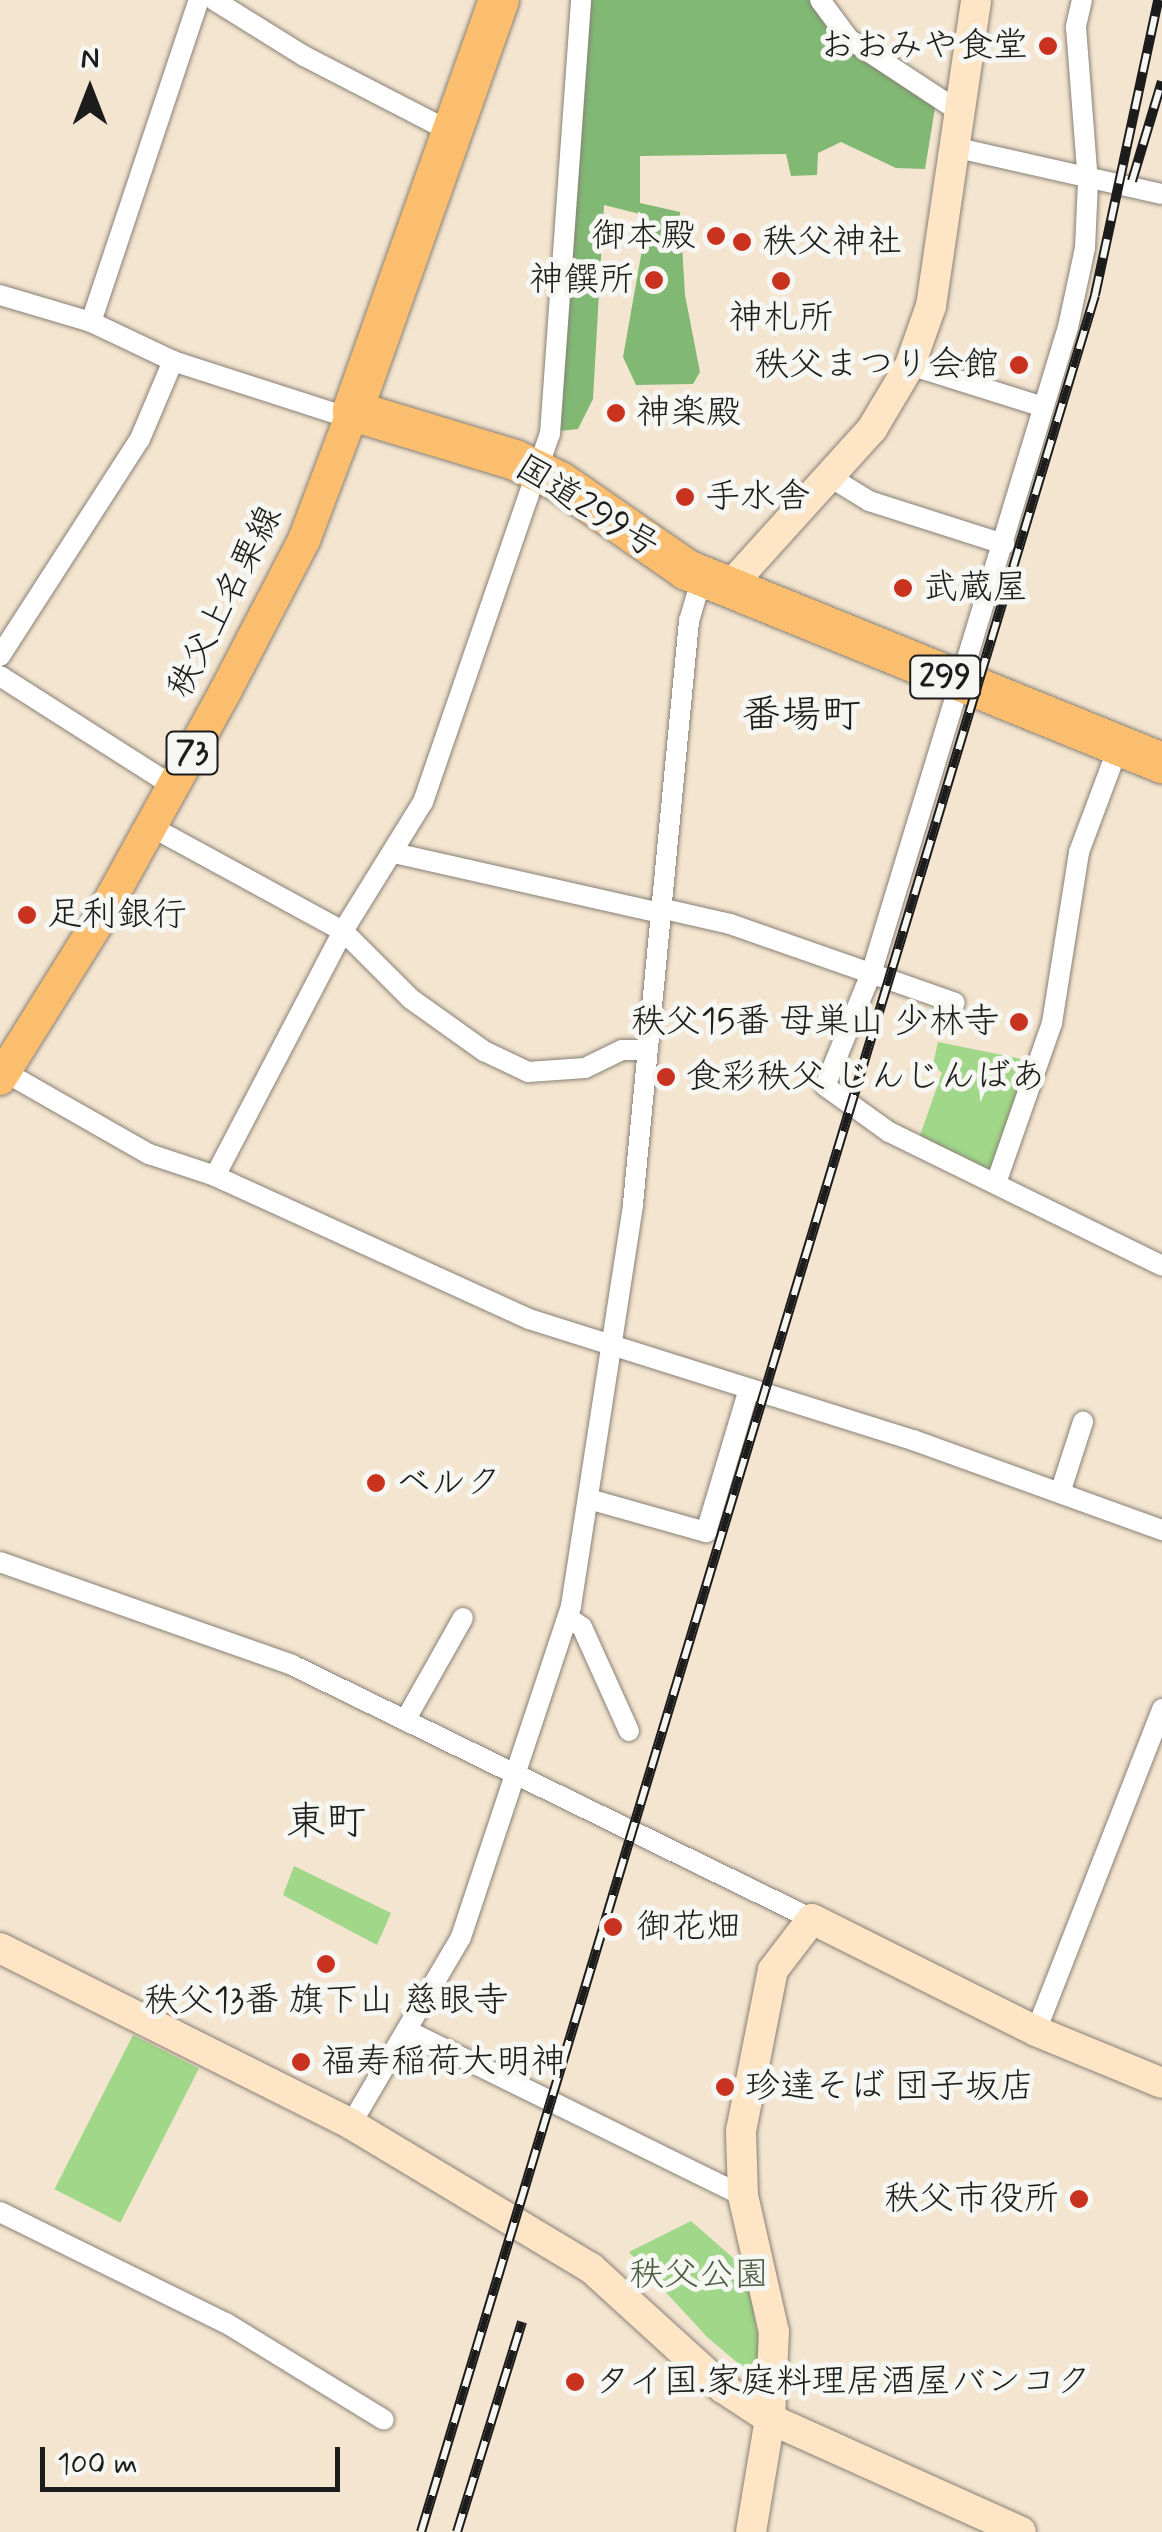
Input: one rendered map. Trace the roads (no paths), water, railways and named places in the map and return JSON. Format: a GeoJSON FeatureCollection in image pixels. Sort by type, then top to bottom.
{"type":"FeatureCollection","features":[{"type":"Feature","properties":{"kind":"highway"},"geometry":{"type":"LineString","coordinates":[[352,414],[499,0]]}},
{"type":"Feature","properties":{"kind":"highway","name":"国道299号"},"geometry":{"type":"LineString","coordinates":[[352,414],[535,469],[716,582],[1162,763]]}},
{"type":"Feature","properties":{"kind":"main road","name":"秩父上名栗線"},"geometry":{"type":"LineString","coordinates":[[2,1076],[174,786],[304,540],[352,414]]}},
{"type":"Feature","properties":{"kind":"street"},"geometry":{"type":"LineString","coordinates":[[91,322],[199,0]]}},
{"type":"Feature","properties":{"kind":"street"},"geometry":{"type":"LineString","coordinates":[[214,0],[304,56],[452,133]]}},
{"type":"Feature","properties":{"kind":"street"},"geometry":{"type":"LineString","coordinates":[[216,1176],[342,931],[423,802],[552,417],[573,44],[581,0]]}},
{"type":"Feature","properties":{"kind":"street"},"geometry":{"type":"LineString","coordinates":[[820,0],[849,39],[957,110]]}},
{"type":"Feature","properties":{"kind":"street"},"geometry":{"type":"LineString","coordinates":[[351,2124],[410,2032],[461,1937],[568,1617],[611,1348],[646,1050],[689,621],[716,582],[830,477],[872,429],[910,365],[931,306],[976,0]]}},
{"type":"Feature","properties":{"kind":"street"},"geometry":{"type":"LineString","coordinates":[[1082,0],[1076,27],[1088,182],[1084,248],[1043,407],[962,684],[872,971],[826,1086],[889,1132],[1162,1266]]}},
{"type":"Feature","properties":{"kind":"street"},"geometry":{"type":"LineString","coordinates":[[954,147],[1088,182],[1162,194]]}},
{"type":"Feature","properties":{"kind":"street"},"geometry":{"type":"LineString","coordinates":[[0,295],[91,322],[173,361],[352,414]]}},
{"type":"Feature","properties":{"kind":"street"},"geometry":{"type":"LineString","coordinates":[[0,656],[140,438],[173,361]]}},
{"type":"Feature","properties":{"kind":"street"},"geometry":{"type":"LineString","coordinates":[[910,365],[1043,407]]}},
{"type":"Feature","properties":{"kind":"street"},"geometry":{"type":"LineString","coordinates":[[830,477],[869,501],[1004,544]]}},
{"type":"Feature","properties":{"kind":"street"},"geometry":{"type":"LineString","coordinates":[[0,676],[174,786]]}},
{"type":"Feature","properties":{"kind":"street"},"geometry":{"type":"LineString","coordinates":[[996,1183],[1052,1023],[1078,852],[1119,745]]}},
{"type":"Feature","properties":{"kind":"street"},"geometry":{"type":"LineString","coordinates":[[152,827],[342,931],[411,999],[484,1051],[528,1072],[585,1068],[622,1050],[646,1050]]}},
{"type":"Feature","properties":{"kind":"street"},"geometry":{"type":"LineString","coordinates":[[394,853],[660,911],[872,971],[955,1003]]}},
{"type":"Feature","properties":{"kind":"street"},"geometry":{"type":"LineString","coordinates":[[2,1076],[149,1154],[216,1176],[439,1281],[611,1348],[914,1440],[1162,1530]]}},
{"type":"Feature","properties":{"kind":"street"},"geometry":{"type":"LineString","coordinates":[[589,1499],[706,1532],[748,1392]]}},
{"type":"Feature","properties":{"kind":"street"},"geometry":{"type":"LineString","coordinates":[[1060,1494],[1083,1422]]}},
{"type":"Feature","properties":{"kind":"street"},"geometry":{"type":"LineString","coordinates":[[0,1562],[242,1644],[753,1888],[1036,2031],[1162,2082]]}},
{"type":"Feature","properties":{"kind":"street"},"geometry":{"type":"LineString","coordinates":[[568,1617],[582,1626],[628,1731]]}},
{"type":"Feature","properties":{"kind":"street"},"geometry":{"type":"LineString","coordinates":[[406,1719],[462,1618]]}},
{"type":"Feature","properties":{"kind":"street"},"geometry":{"type":"LineString","coordinates":[[1036,2031],[1162,1709]]}},
{"type":"Feature","properties":{"kind":"street"},"geometry":{"type":"LineString","coordinates":[[750,2532],[770,2418],[774,2332],[743,2196],[741,2131],[773,1970],[812,1919]]}},
{"type":"Feature","properties":{"kind":"street"},"geometry":{"type":"LineString","coordinates":[[0,1948],[351,2124],[600,2274],[723,2388],[770,2418],[1021,2532]]}},
{"type":"Feature","properties":{"kind":"street"},"geometry":{"type":"LineString","coordinates":[[410,2032],[743,2196]]}},
{"type":"Feature","properties":{"kind":"street"},"geometry":{"type":"LineString","coordinates":[[0,2212],[226,2323],[384,2420]]}},
{"type":"Feature","properties":{"kind":"railway"},"geometry":{"type":"LineString","coordinates":[[421,2532],[1095,295],[1158,0]]}},
{"type":"Feature","properties":{"kind":"railway"},"geometry":{"type":"LineString","coordinates":[[1132,181],[1162,81]]}},
{"type":"Feature","properties":{"kind":"railway"},"geometry":{"type":"LineString","coordinates":[[457,2532],[522,2322]]}},
{"type":"Feature","properties":{"kind":"place","name":"おおみや食堂"},"geometry":{"type":"Point","coordinates":[1048,46]}},
{"type":"Feature","properties":{"kind":"place","name":"御本殿"},"geometry":{"type":"Point","coordinates":[716,236]}},
{"type":"Feature","properties":{"kind":"place","name":"秩父神社"},"geometry":{"type":"Point","coordinates":[742,242]}},
{"type":"Feature","properties":{"kind":"place","name":"神饌所"},"geometry":{"type":"Point","coordinates":[654,280]}},
{"type":"Feature","properties":{"kind":"place","name":"神札所"},"geometry":{"type":"Point","coordinates":[781,281]}},
{"type":"Feature","properties":{"kind":"place","name":"秩父まつり会館"},"geometry":{"type":"Point","coordinates":[1019,365]}},
{"type":"Feature","properties":{"kind":"place","name":"神楽殿"},"geometry":{"type":"Point","coordinates":[616,413]}},
{"type":"Feature","properties":{"kind":"place","name":"手水舎"},"geometry":{"type":"Point","coordinates":[685,497]}},
{"type":"Feature","properties":{"kind":"place","name":"武蔵屋"},"geometry":{"type":"Point","coordinates":[903,588]}},
{"type":"Feature","properties":{"kind":"place","name":"足利銀行"},"geometry":{"type":"Point","coordinates":[27,915]}},
{"type":"Feature","properties":{"kind":"place","name":"秩父15番 母巣山 少林寺"},"geometry":{"type":"Point","coordinates":[1019,1022]}},
{"type":"Feature","properties":{"kind":"place","name":"食彩秩父 じんじんばあ"},"geometry":{"type":"Point","coordinates":[666,1077]}},
{"type":"Feature","properties":{"kind":"place","name":"ベルク"},"geometry":{"type":"Point","coordinates":[376,1483]}},
{"type":"Feature","properties":{"kind":"place","name":"御花畑"},"geometry":{"type":"Point","coordinates":[613,1927]}},
{"type":"Feature","properties":{"kind":"place","name":"秩父13番 旗下山 慈眼寺"},"geometry":{"type":"Point","coordinates":[326,1964]}},
{"type":"Feature","properties":{"kind":"place","name":"福寿稲荷大明神"},"geometry":{"type":"Point","coordinates":[301,2062]}},
{"type":"Feature","properties":{"kind":"place","name":"珍達そば 団子坂店"},"geometry":{"type":"Point","coordinates":[725,2087]}},
{"type":"Feature","properties":{"kind":"place","name":"秩父市役所"},"geometry":{"type":"Point","coordinates":[1079,2199]}},
{"type":"Feature","properties":{"kind":"place","name":"タイ国.家庭料理居酒屋バンコク"},"geometry":{"type":"Point","coordinates":[575,2382]}},
{"type":"Feature","properties":{"kind":"district","name":"番場町"},"geometry":{"type":"Point","coordinates":[801,716]}},
{"type":"Feature","properties":{"kind":"district","name":"東町"},"geometry":{"type":"Point","coordinates":[326,1823]}},
{"type":"Feature","properties":{"kind":"park label","name":"秩父公園"},"geometry":{"type":"Point","coordinates":[699,2275]}}]}
